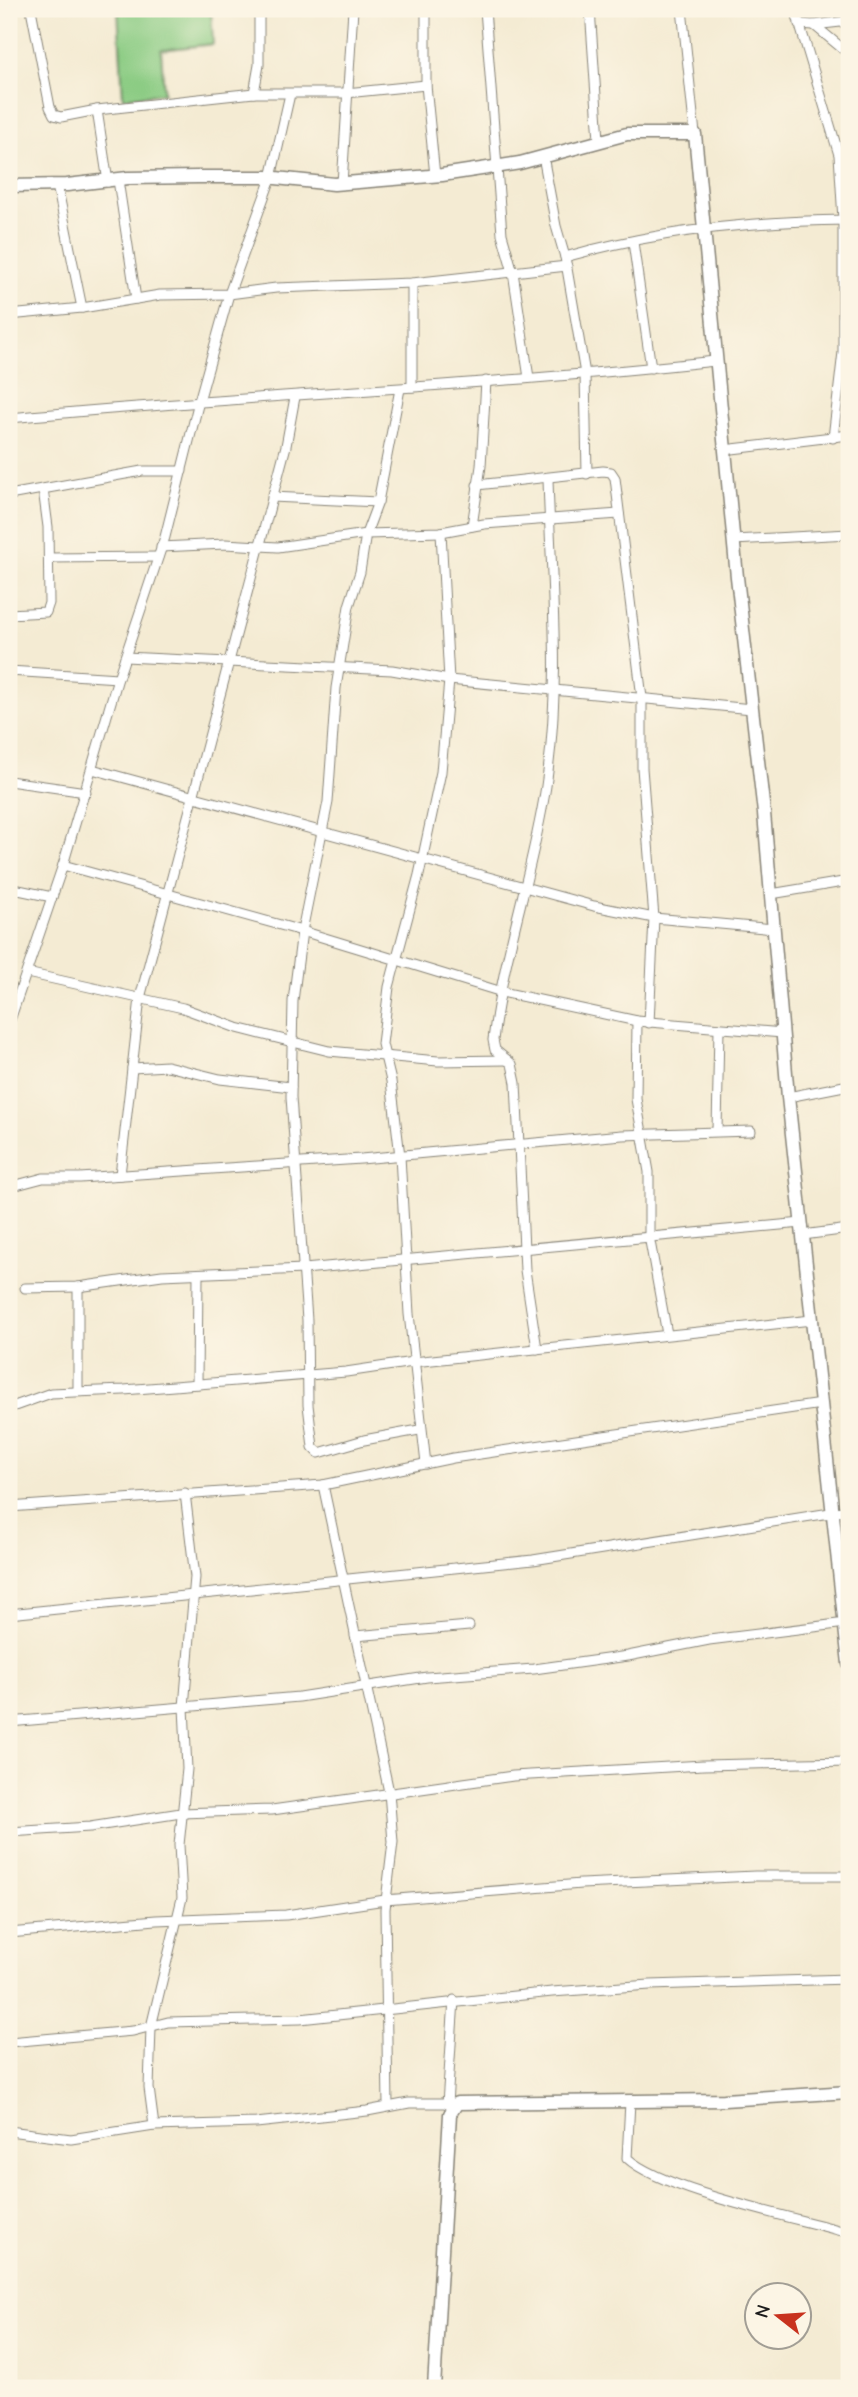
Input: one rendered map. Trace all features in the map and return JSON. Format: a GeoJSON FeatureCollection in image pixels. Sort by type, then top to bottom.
{"type":"FeatureCollection","features":[{"type":"Feature","properties":{"kind":"main road"},"geometry":{"type":"LineString","coordinates":[[10,186],[271,178],[342,184],[435,176],[495,167],[626,134],[695,134],[715,361],[771,894],[788,1097],[849,1664]]}},
{"type":"Feature","properties":{"kind":"main road"},"geometry":{"type":"LineString","coordinates":[[434,2388],[452,2103],[630,2102],[849,2092]]}},
{"type":"Feature","properties":{"kind":"street"},"geometry":{"type":"LineString","coordinates":[[31,9],[54,115],[61,117],[97,110],[254,93],[346,93],[426,85]]}},
{"type":"Feature","properties":{"kind":"street"},"geometry":{"type":"LineString","coordinates":[[254,93],[259,65],[259,9]]}},
{"type":"Feature","properties":{"kind":"street"},"geometry":{"type":"LineString","coordinates":[[342,184],[353,9]]}},
{"type":"Feature","properties":{"kind":"street"},"geometry":{"type":"LineString","coordinates":[[426,9],[426,85],[435,176]]}},
{"type":"Feature","properties":{"kind":"street"},"geometry":{"type":"LineString","coordinates":[[485,9],[502,234],[513,272],[529,379]]}},
{"type":"Feature","properties":{"kind":"street"},"geometry":{"type":"LineString","coordinates":[[590,9],[599,140]]}},
{"type":"Feature","properties":{"kind":"street"},"geometry":{"type":"LineString","coordinates":[[682,9],[695,134]]}},
{"type":"Feature","properties":{"kind":"street"},"geometry":{"type":"LineString","coordinates":[[795,9],[839,155],[846,220],[843,352],[833,438]]}},
{"type":"Feature","properties":{"kind":"street"},"geometry":{"type":"LineString","coordinates":[[799,23],[814,25],[849,21]]}},
{"type":"Feature","properties":{"kind":"street"},"geometry":{"type":"LineString","coordinates":[[814,25],[849,54]]}},
{"type":"Feature","properties":{"kind":"street"},"geometry":{"type":"LineString","coordinates":[[9,1023],[63,865],[118,678],[160,552],[229,294],[271,178],[290,94]]}},
{"type":"Feature","properties":{"kind":"street"},"geometry":{"type":"LineString","coordinates":[[97,110],[136,299]]}},
{"type":"Feature","properties":{"kind":"street"},"geometry":{"type":"LineString","coordinates":[[543,156],[556,226],[566,261],[585,374],[587,474]]}},
{"type":"Feature","properties":{"kind":"street"},"geometry":{"type":"LineString","coordinates":[[9,171],[10,186]]}},
{"type":"Feature","properties":{"kind":"street"},"geometry":{"type":"LineString","coordinates":[[57,185],[82,308]]}},
{"type":"Feature","properties":{"kind":"street"},"geometry":{"type":"LineString","coordinates":[[9,315],[82,308],[160,295],[229,294],[276,288],[412,283],[513,272],[566,261],[633,242],[705,230],[846,220]]}},
{"type":"Feature","properties":{"kind":"street"},"geometry":{"type":"LineString","coordinates":[[633,242],[652,368]]}},
{"type":"Feature","properties":{"kind":"street"},"geometry":{"type":"LineString","coordinates":[[412,283],[412,387]]}},
{"type":"Feature","properties":{"kind":"street"},"geometry":{"type":"LineString","coordinates":[[9,418],[199,401],[295,397],[529,379],[715,361]]}},
{"type":"Feature","properties":{"kind":"street"},"geometry":{"type":"LineString","coordinates":[[472,526],[486,382]]}},
{"type":"Feature","properties":{"kind":"street"},"geometry":{"type":"LineString","coordinates":[[400,389],[378,502],[366,534],[360,572],[349,606],[339,666],[328,802],[302,931],[291,1042],[291,1087],[304,1269],[306,1375],[313,1447],[319,1453],[364,1440],[419,1430]]}},
{"type":"Feature","properties":{"kind":"street"},"geometry":{"type":"LineString","coordinates":[[120,1175],[140,998],[272,497],[295,397]]}},
{"type":"Feature","properties":{"kind":"street"},"geometry":{"type":"LineString","coordinates":[[724,450],[849,435]]}},
{"type":"Feature","properties":{"kind":"street"},"geometry":{"type":"LineString","coordinates":[[9,495],[142,471],[182,471]]}},
{"type":"Feature","properties":{"kind":"street"},"geometry":{"type":"LineString","coordinates":[[477,485],[611,472],[615,478],[642,698],[642,768],[654,918],[649,1023]]}},
{"type":"Feature","properties":{"kind":"street"},"geometry":{"type":"LineString","coordinates":[[537,1349],[528,1304],[515,1071],[508,1060],[495,1050],[493,1040],[546,788],[556,691],[556,629],[548,479]]}},
{"type":"Feature","properties":{"kind":"street"},"geometry":{"type":"LineString","coordinates":[[9,614],[46,611],[49,603],[49,558],[43,489]]}},
{"type":"Feature","properties":{"kind":"street"},"geometry":{"type":"LineString","coordinates":[[272,497],[378,502]]}},
{"type":"Feature","properties":{"kind":"street"},"geometry":{"type":"LineString","coordinates":[[49,558],[160,552],[225,544],[278,547],[366,534],[441,532],[472,526],[619,514]]}},
{"type":"Feature","properties":{"kind":"street"},"geometry":{"type":"LineString","coordinates":[[426,1464],[419,1430],[413,1362],[400,1156],[391,1081],[384,1058],[382,1024],[441,772],[449,680],[441,532]]}},
{"type":"Feature","properties":{"kind":"street"},"geometry":{"type":"LineString","coordinates":[[733,540],[849,534]]}},
{"type":"Feature","properties":{"kind":"street"},"geometry":{"type":"LineString","coordinates":[[125,657],[392,670],[449,680],[752,709]]}},
{"type":"Feature","properties":{"kind":"street"},"geometry":{"type":"LineString","coordinates":[[9,671],[118,678]]}},
{"type":"Feature","properties":{"kind":"street"},"geometry":{"type":"LineString","coordinates":[[92,769],[594,906],[654,918],[774,929]]}},
{"type":"Feature","properties":{"kind":"street"},"geometry":{"type":"LineString","coordinates":[[9,781],[86,792]]}},
{"type":"Feature","properties":{"kind":"street"},"geometry":{"type":"LineString","coordinates":[[63,865],[167,896],[302,931],[502,992],[649,1023],[783,1033]]}},
{"type":"Feature","properties":{"kind":"street"},"geometry":{"type":"LineString","coordinates":[[771,894],[849,881]]}},
{"type":"Feature","properties":{"kind":"street"},"geometry":{"type":"LineString","coordinates":[[9,888],[52,897]]}},
{"type":"Feature","properties":{"kind":"street"},"geometry":{"type":"LineString","coordinates":[[27,972],[183,1008],[237,1028],[329,1051],[438,1061],[508,1060]]}},
{"type":"Feature","properties":{"kind":"street"},"geometry":{"type":"LineString","coordinates":[[637,1021],[636,1099],[649,1172],[649,1236],[667,1334]]}},
{"type":"Feature","properties":{"kind":"street"},"geometry":{"type":"LineString","coordinates":[[717,1131],[719,1028]]}},
{"type":"Feature","properties":{"kind":"street"},"geometry":{"type":"LineString","coordinates":[[132,1068],[167,1066],[220,1079],[291,1087]]}},
{"type":"Feature","properties":{"kind":"street"},"geometry":{"type":"LineString","coordinates":[[788,1097],[849,1085]]}},
{"type":"Feature","properties":{"kind":"street"},"geometry":{"type":"LineString","coordinates":[[9,1187],[43,1178],[400,1156],[644,1134],[751,1130]]}},
{"type":"Feature","properties":{"kind":"street"},"geometry":{"type":"LineString","coordinates":[[25,1288],[78,1287],[162,1275],[304,1269],[649,1236],[849,1229]]}},
{"type":"Feature","properties":{"kind":"street"},"geometry":{"type":"LineString","coordinates":[[197,1384],[198,1275]]}},
{"type":"Feature","properties":{"kind":"street"},"geometry":{"type":"LineString","coordinates":[[78,1287],[78,1391]]}},
{"type":"Feature","properties":{"kind":"street"},"geometry":{"type":"LineString","coordinates":[[9,1408],[51,1392],[306,1375],[812,1320]]}},
{"type":"Feature","properties":{"kind":"street"},"geometry":{"type":"LineString","coordinates":[[9,1507],[323,1485],[426,1464],[729,1415],[821,1404]]}},
{"type":"Feature","properties":{"kind":"street"},"geometry":{"type":"LineString","coordinates":[[323,1485],[389,1792],[393,1842],[385,1900],[388,2106]]}},
{"type":"Feature","properties":{"kind":"street"},"geometry":{"type":"LineString","coordinates":[[154,2126],[149,2088],[151,2027],[182,1898],[181,1813],[187,1769],[184,1707],[195,1577],[186,1493]]}},
{"type":"Feature","properties":{"kind":"street"},"geometry":{"type":"LineString","coordinates":[[9,1614],[533,1560],[849,1510]]}},
{"type":"Feature","properties":{"kind":"street"},"geometry":{"type":"LineString","coordinates":[[9,1722],[299,1698],[368,1685],[534,1669],[628,1656],[709,1640],[846,1623]]}},
{"type":"Feature","properties":{"kind":"street"},"geometry":{"type":"LineString","coordinates":[[355,1636],[469,1626]]}},
{"type":"Feature","properties":{"kind":"street"},"geometry":{"type":"LineString","coordinates":[[9,1832],[90,1827],[181,1813],[272,1810],[513,1776],[849,1762]]}},
{"type":"Feature","properties":{"kind":"street"},"geometry":{"type":"LineString","coordinates":[[9,1933],[156,1920],[317,1912],[385,1900],[581,1884],[849,1876]]}},
{"type":"Feature","properties":{"kind":"street"},"geometry":{"type":"LineString","coordinates":[[9,2042],[151,2027],[168,2022],[300,2018],[387,2011],[454,2000],[650,1985],[849,1979]]}},
{"type":"Feature","properties":{"kind":"street"},"geometry":{"type":"LineString","coordinates":[[9,2131],[71,2139],[154,2126],[256,2123],[367,2111],[388,2106],[452,2103],[454,2000]]}},
{"type":"Feature","properties":{"kind":"street"},"geometry":{"type":"LineString","coordinates":[[630,2102],[627,2158],[639,2170],[709,2194],[849,2233]]}},
{"type":"Feature","properties":{"kind":"green space"},"geometry":{"type":"Polygon","coordinates":[[[118,9],[211,9],[213,44],[161,50],[164,93],[123,98],[118,9]]]}}]}
